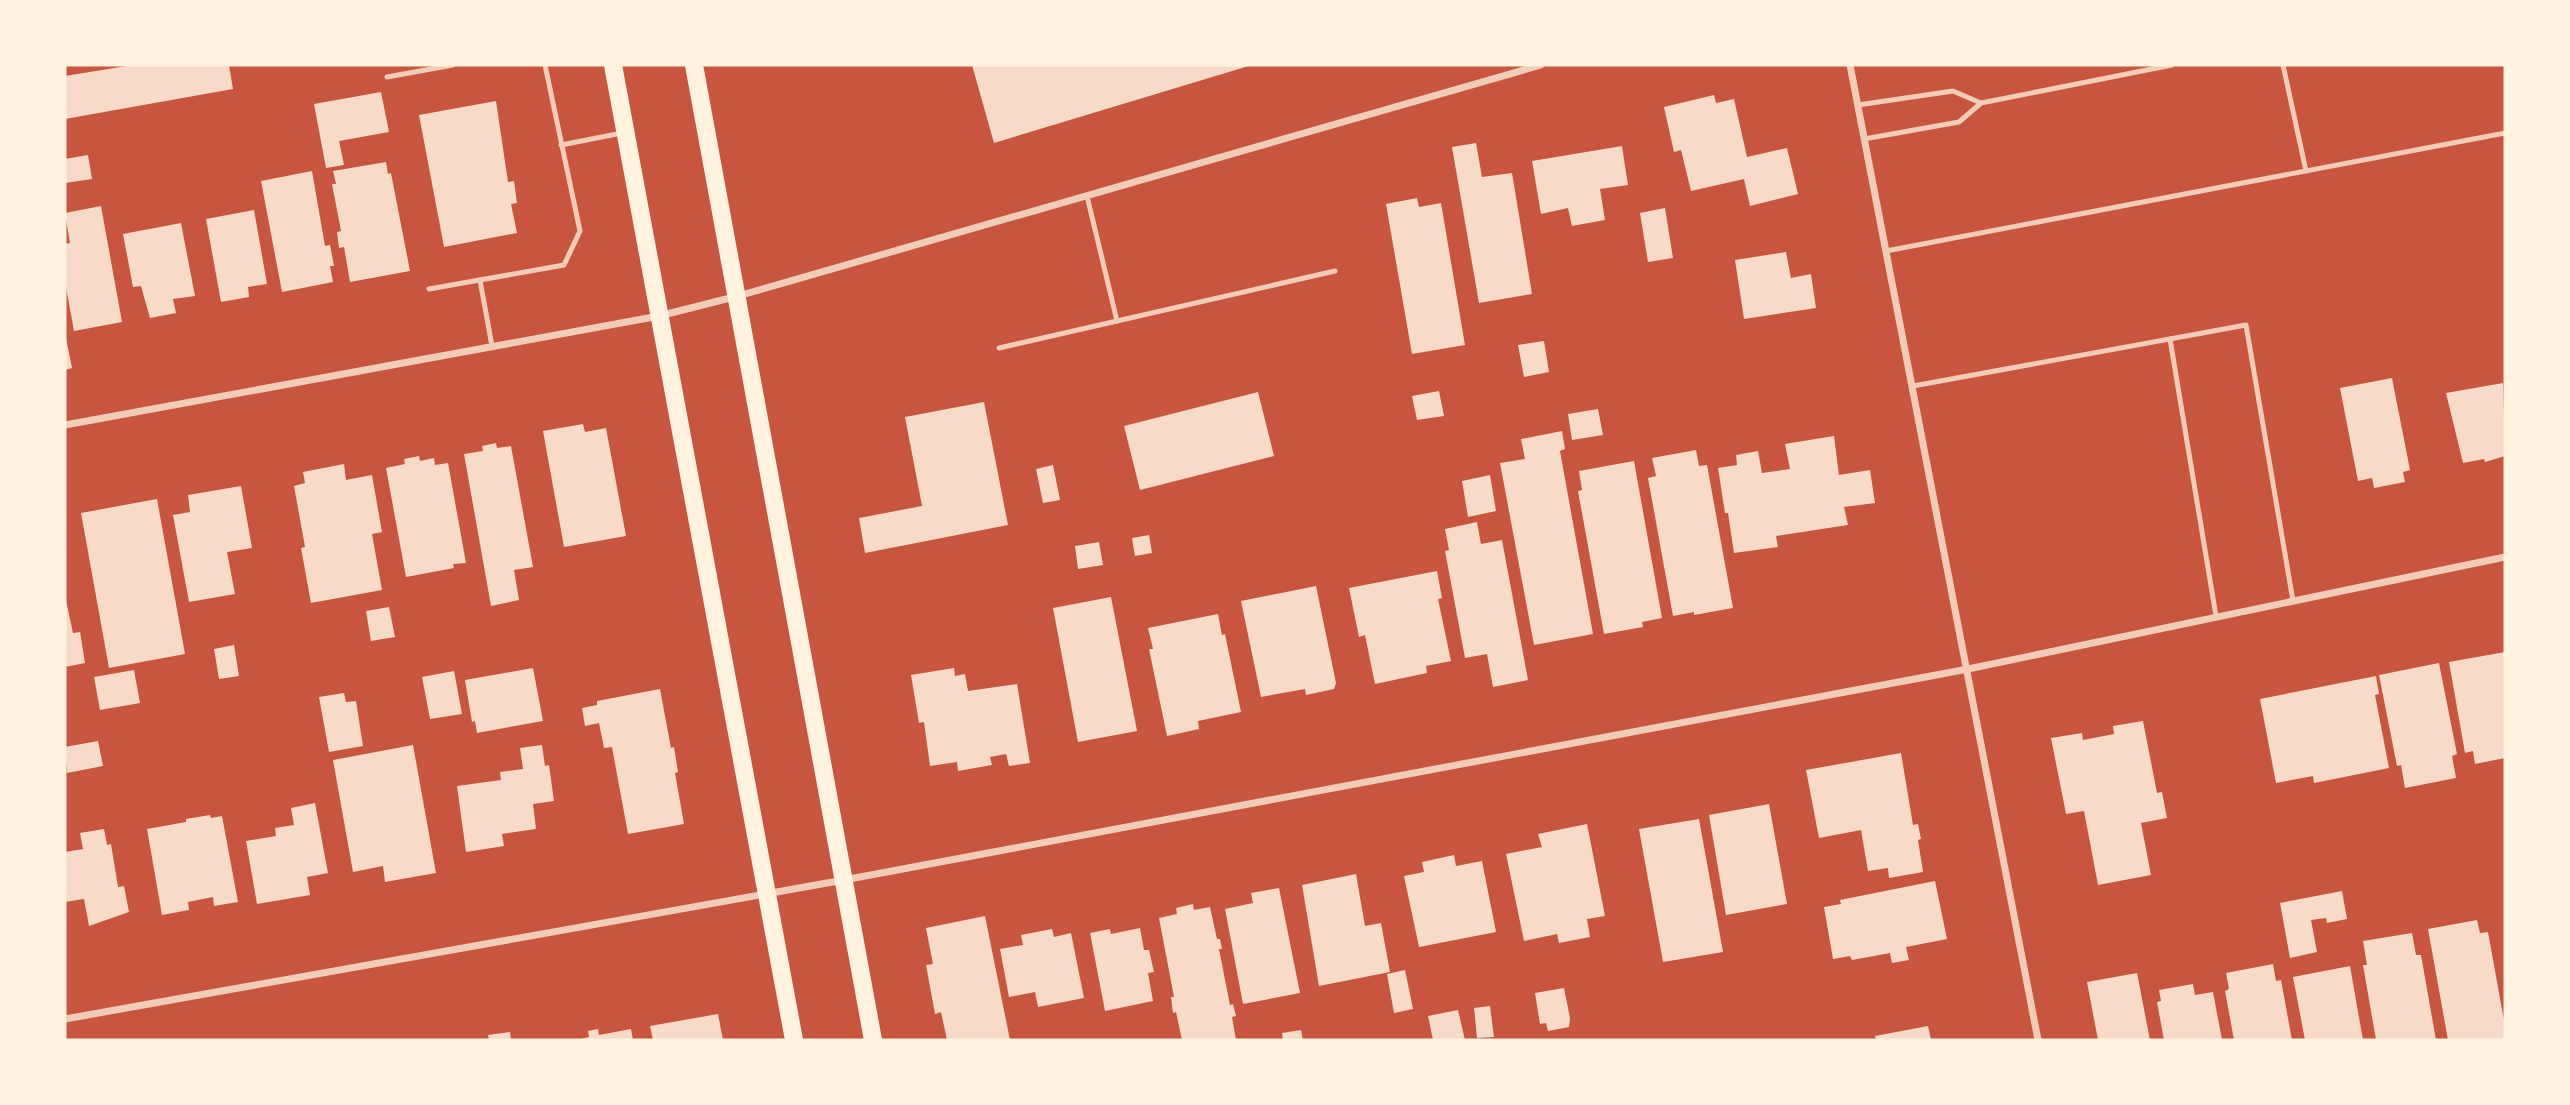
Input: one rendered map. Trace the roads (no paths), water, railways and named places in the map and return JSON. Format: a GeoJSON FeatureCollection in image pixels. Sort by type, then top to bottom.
{"type":"FeatureCollection","features":[{"type":"Feature","properties":{"kind":"main road"},"geometry":{"type":"LineString","coordinates":[[614,65],[794,1040]]}},
{"type":"Feature","properties":{"kind":"main road"},"geometry":{"type":"LineString","coordinates":[[694,65],[873,1040]]}},
{"type":"Feature","properties":{"kind":"street"},"geometry":{"type":"LineString","coordinates":[[65,425],[659,316],[738,296],[1541,65]]}},
{"type":"Feature","properties":{"kind":"street"},"geometry":{"type":"LineString","coordinates":[[1850,65],[2038,1040]]}},
{"type":"Feature","properties":{"kind":"street"},"geometry":{"type":"LineString","coordinates":[[65,1019],[844,880],[1968,669],[2505,557]]}},
{"type":"Feature","properties":{"kind":"lane"},"geometry":{"type":"LineString","coordinates":[[387,77],[453,65]]}},
{"type":"Feature","properties":{"kind":"lane"},"geometry":{"type":"LineString","coordinates":[[429,289],[564,264],[580,231],[545,65]]}},
{"type":"Feature","properties":{"kind":"lane"},"geometry":{"type":"LineString","coordinates":[[1864,139],[1959,122],[1981,103],[2172,65]]}},
{"type":"Feature","properties":{"kind":"lane"},"geometry":{"type":"LineString","coordinates":[[2283,65],[2306,171]]}},
{"type":"Feature","properties":{"kind":"lane"},"geometry":{"type":"LineString","coordinates":[[1858,105],[1953,91],[1981,103]]}},
{"type":"Feature","properties":{"kind":"lane"},"geometry":{"type":"LineString","coordinates":[[561,145],[625,133]]}},
{"type":"Feature","properties":{"kind":"lane"},"geometry":{"type":"LineString","coordinates":[[1886,251],[2505,133]]}},
{"type":"Feature","properties":{"kind":"lane"},"geometry":{"type":"LineString","coordinates":[[1087,195],[1117,321]]}},
{"type":"Feature","properties":{"kind":"lane"},"geometry":{"type":"LineString","coordinates":[[999,348],[1335,271]]}},
{"type":"Feature","properties":{"kind":"lane"},"geometry":{"type":"LineString","coordinates":[[480,280],[492,346]]}},
{"type":"Feature","properties":{"kind":"lane"},"geometry":{"type":"LineString","coordinates":[[1913,386],[2246,325],[2293,601]]}},
{"type":"Feature","properties":{"kind":"lane"},"geometry":{"type":"LineString","coordinates":[[2170,339],[2216,617]]}}]}
